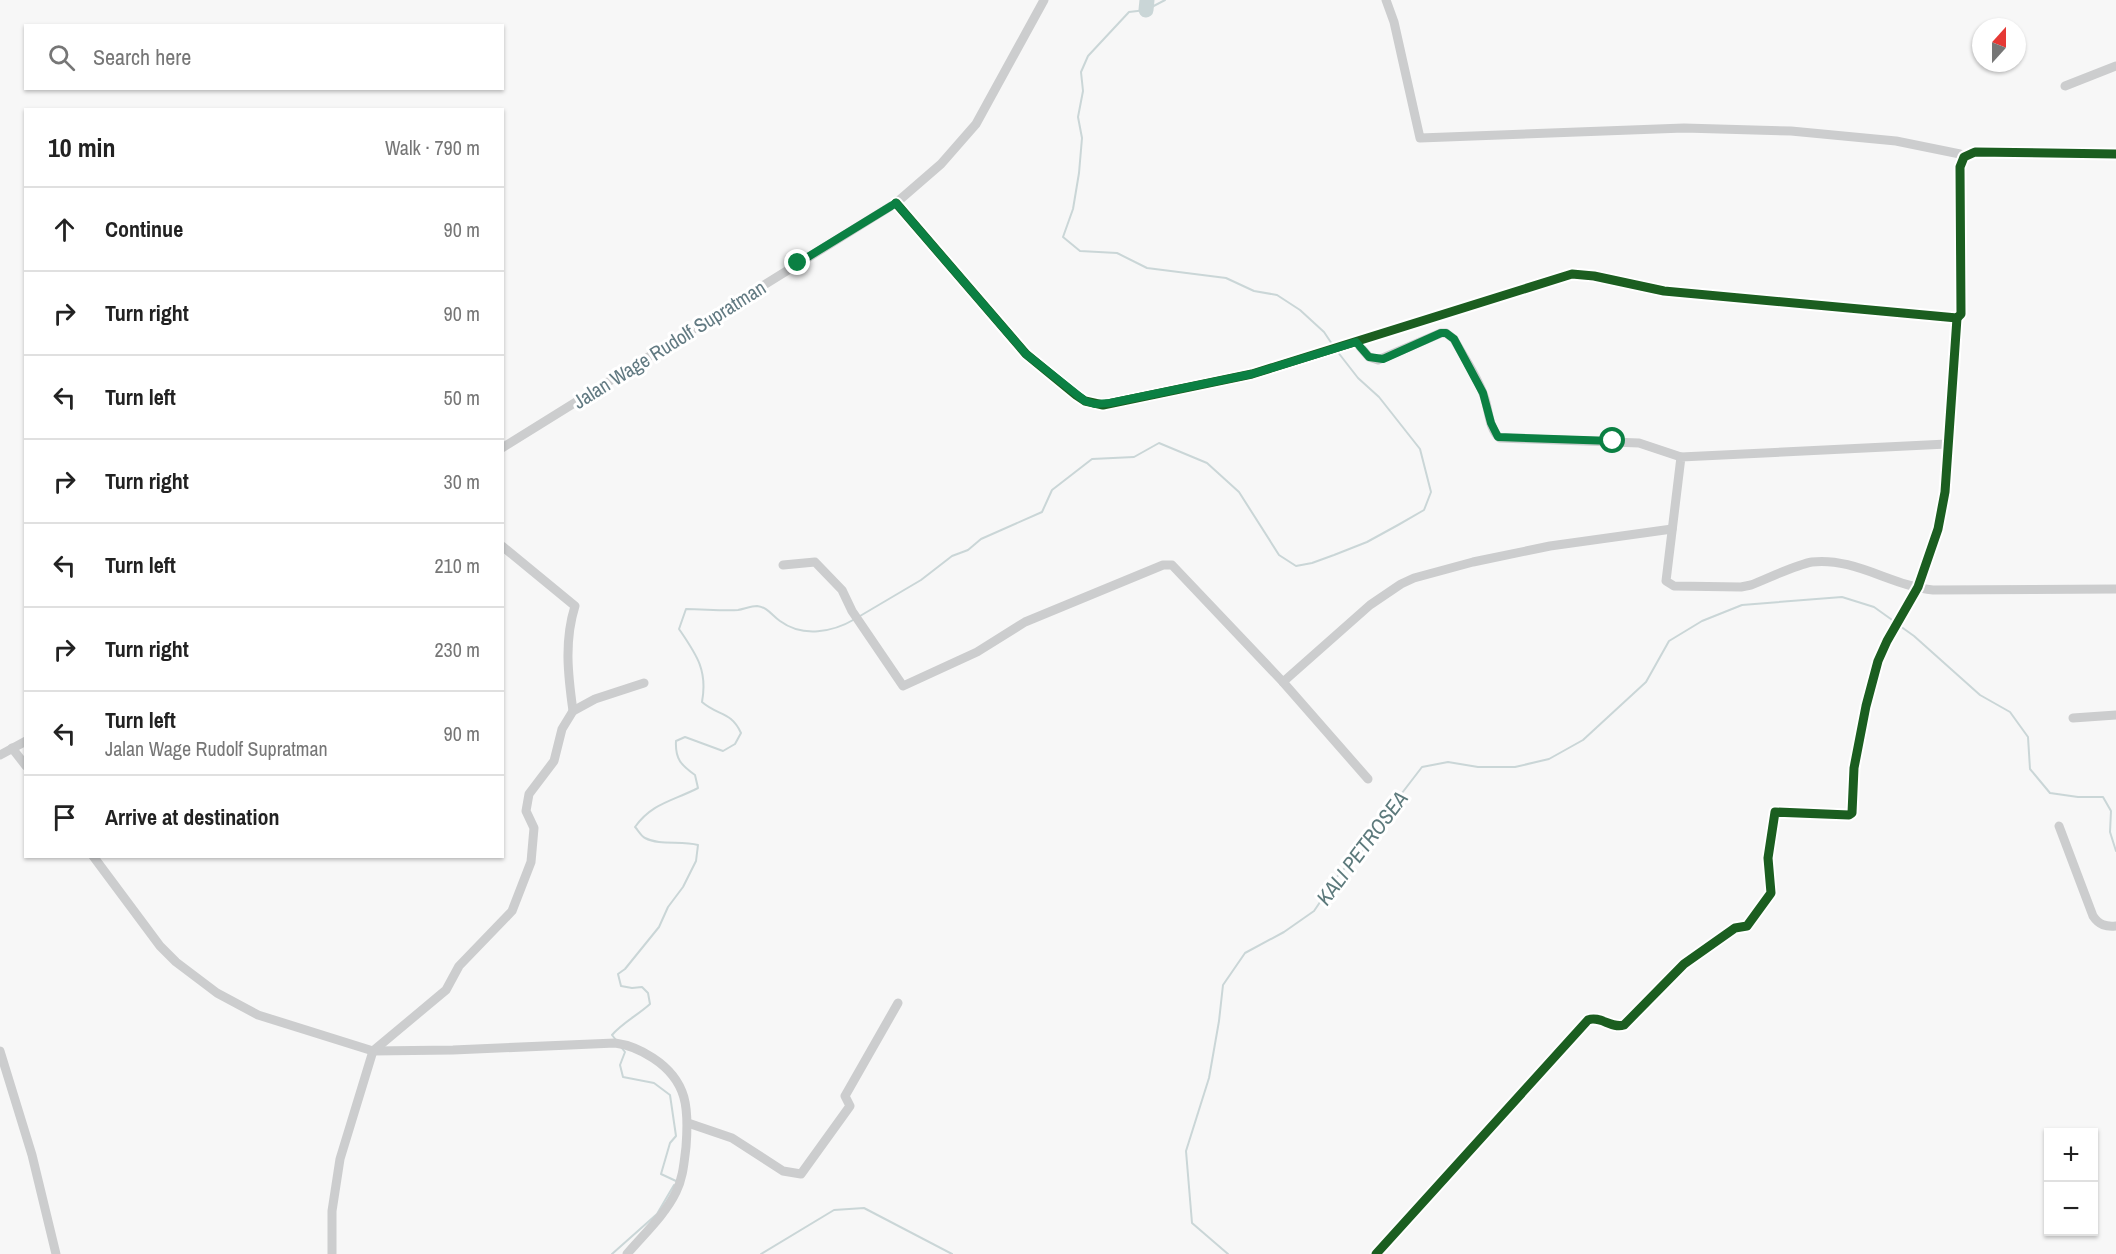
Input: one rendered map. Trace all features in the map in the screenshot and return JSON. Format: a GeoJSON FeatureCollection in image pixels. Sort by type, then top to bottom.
{"type":"FeatureCollection","features":[{"type":"Feature","properties":{"kind":"street","name":"Jalan Wage Rudolf Supratman"},"geometry":{"type":"LineString","coordinates":[[504,447],[896,203],[941,165],[976,124],[1044,0]]}},
{"type":"Feature","properties":{"kind":"street"},"geometry":{"type":"LineString","coordinates":[[1386,0],[1394,22],[1420,138],[1684,128],[1768,130],[1896,141],[1960,154]]}},
{"type":"Feature","properties":{"kind":"street"},"geometry":{"type":"LineString","coordinates":[[2065,86],[2116,66]]}},
{"type":"Feature","properties":{"kind":"street"},"geometry":{"type":"LineString","coordinates":[[1376,1254],[1588,1020],[1594,1018],[1617,1026],[1624,1025],[1684,964],[1736,928],[1748,926],[1771,893],[1768,858],[1775,812],[1852,813],[1853,772],[1866,706],[1881,654],[1918,587],[1938,529],[1945,492],[1958,318],[1961,314],[1960,167],[1964,157],[1975,152],[2116,154]]}},
{"type":"Feature","properties":{"kind":"street"},"geometry":{"type":"LineString","coordinates":[[896,203],[1026,354],[1076,395],[1095,404],[1110,403],[1252,374],[1572,274],[1594,276],[1664,291],[1958,318]]}},
{"type":"Feature","properties":{"kind":"street"},"geometry":{"type":"LineString","coordinates":[[1352,343],[1369,357],[1378,360],[1441,333],[1450,335],[1483,393],[1491,423],[1496,435],[1500,438],[1640,443],[1681,457],[1947,444]]}},
{"type":"Feature","properties":{"kind":"street"},"geometry":{"type":"LineString","coordinates":[[1681,457],[1666,573],[1666,581],[1674,586],[1741,587],[1810,562],[1830,562],[1852,566],[1933,590],[2116,589]]}},
{"type":"Feature","properties":{"kind":"street"},"geometry":{"type":"LineString","coordinates":[[1283,682],[1370,605],[1414,578],[1473,562],[1550,546],[1672,529]]}},
{"type":"Feature","properties":{"kind":"street"},"geometry":{"type":"LineString","coordinates":[[504,548],[575,606],[568,639],[568,669],[573,711]]}},
{"type":"Feature","properties":{"kind":"street"},"geometry":{"type":"LineString","coordinates":[[783,565],[815,562],[842,590],[852,611],[903,686],[977,652],[1024,622],[1163,565],[1172,565],[1283,682],[1368,779]]}},
{"type":"Feature","properties":{"kind":"street"},"geometry":{"type":"LineString","coordinates":[[332,1254],[333,1211],[340,1159],[373,1051],[446,990],[459,966],[512,911],[531,862],[534,828],[526,811],[529,794],[554,761],[562,729],[573,711],[595,699],[644,683]]}},
{"type":"Feature","properties":{"kind":"street"},"geometry":{"type":"LineString","coordinates":[[2073,718],[2116,715]]}},
{"type":"Feature","properties":{"kind":"street"},"geometry":{"type":"LineString","coordinates":[[4,751],[24,742]]}},
{"type":"Feature","properties":{"kind":"street"},"geometry":{"type":"LineString","coordinates":[[4,751],[24,765]]}},
{"type":"Feature","properties":{"kind":"street"},"geometry":{"type":"LineString","coordinates":[[2059,826],[2093,916],[2104,926],[2116,926]]}},
{"type":"Feature","properties":{"kind":"street"},"geometry":{"type":"LineString","coordinates":[[94,858],[160,946],[196,978],[238,1006],[258,1015],[373,1051],[615,1043],[647,1054],[667,1067],[678,1081],[684,1095],[688,1123],[683,1171],[675,1194],[627,1254]]}},
{"type":"Feature","properties":{"kind":"street"},"geometry":{"type":"LineString","coordinates":[[688,1123],[732,1138],[783,1171],[801,1174],[850,1106],[845,1096],[898,1003]]}},
{"type":"Feature","properties":{"kind":"street"},"geometry":{"type":"LineString","coordinates":[[0,1051],[32,1155],[56,1254]]}},
{"type":"Feature","properties":{"kind":"waterway"},"geometry":{"type":"LineString","coordinates":[[1146,10],[1147,0]]}},
{"type":"Feature","properties":{"kind":"waterway"},"geometry":{"type":"LineString","coordinates":[[1165,0],[1146,10],[1129,12],[1088,56],[1081,72],[1083,91],[1078,117],[1082,138],[1079,173],[1073,209],[1063,237],[1080,251],[1117,253],[1147,268],[1226,278],[1254,291],[1277,295],[1300,310],[1324,332],[1334,347]]}},
{"type":"Feature","properties":{"kind":"waterway"},"geometry":{"type":"LineString","coordinates":[[860,616],[921,580],[952,556],[968,550],[981,539],[1042,512],[1052,490],[1092,459],[1134,457],[1159,443],[1207,463],[1239,492],[1279,555],[1296,566],[1312,563],[1367,542],[1398,525],[1424,510],[1431,492],[1420,449],[1379,397],[1358,378],[1337,351]]}},
{"type":"Feature","properties":{"kind":"waterway","name":"KALI PETROSEA"},"geometry":{"type":"LineString","coordinates":[[1228,1254],[1192,1223],[1186,1151],[1209,1078],[1223,985],[1245,953],[1284,932],[1314,911],[1339,874],[1376,837],[1402,793],[1422,767],[1448,762],[1478,767],[1515,767],[1549,759],[1583,740],[1646,682],[1669,641],[1702,621],[1742,605],[1842,597],[1874,607],[1895,622]]}},
{"type":"Feature","properties":{"kind":"waterway"},"geometry":{"type":"LineString","coordinates":[[616,1040],[612,1035],[650,1004],[648,993],[642,987],[621,986],[618,974],[625,969],[659,927],[668,907],[683,887],[696,861],[698,845],[651,840],[644,837],[635,827],[648,813],[664,803],[698,788],[695,775],[683,765],[678,757],[676,741],[685,737],[723,751],[735,744],[741,733],[728,717],[702,702],[702,671],[679,629],[686,609],[738,610],[757,606],[767,610],[789,626],[808,631],[828,630],[855,619]]}},
{"type":"Feature","properties":{"kind":"waterway","name":"KALI PETROSEA"},"geometry":{"type":"LineString","coordinates":[[1900,626],[1980,695],[2010,712],[2028,737],[2030,769],[2050,793],[2078,797],[2103,797],[2111,811],[2110,832],[2116,851]]}},
{"type":"Feature","properties":{"kind":"waterway"},"geometry":{"type":"LineString","coordinates":[[621,1047],[625,1052],[620,1065],[623,1077],[654,1083],[670,1095],[676,1136],[670,1143],[661,1174],[676,1181]]}},
{"type":"Feature","properties":{"kind":"waterway"},"geometry":{"type":"LineString","coordinates":[[612,1254],[657,1214],[674,1185]]}},
{"type":"Feature","properties":{"kind":"waterway","name":"KALI PETROSEA"},"geometry":{"type":"LineString","coordinates":[[761,1254],[834,1210],[864,1208],[952,1254]]}},
{"type":"Feature","properties":{"kind":"cycle path"},"geometry":{"type":"LineString","coordinates":[[896,203],[1026,354],[1085,401],[1103,405],[1252,374],[1572,274],[1594,276],[1664,291],[1957,318],[1961,314],[1960,167],[1964,157],[1975,152],[2116,154]]}},
{"type":"Feature","properties":{"kind":"cycle path"},"geometry":{"type":"LineString","coordinates":[[1376,1254],[1588,1020],[1597,1019],[1619,1026],[1624,1025],[1684,964],[1735,928],[1747,926],[1771,893],[1768,858],[1775,812],[1849,815],[1852,813],[1854,768],[1866,706],[1878,661],[1918,587],[1938,529],[1945,492],[1957,318]]}},
{"type":"Feature","properties":{"kind":"route"},"geometry":{"type":"LineString","coordinates":[[798,263],[896,203],[1026,354],[1085,401],[1103,405],[1252,374],[1356,342],[1369,357],[1378,360],[1441,333],[1446,333],[1454,339],[1483,393],[1491,423],[1498,437],[1613,441]]}}]}
